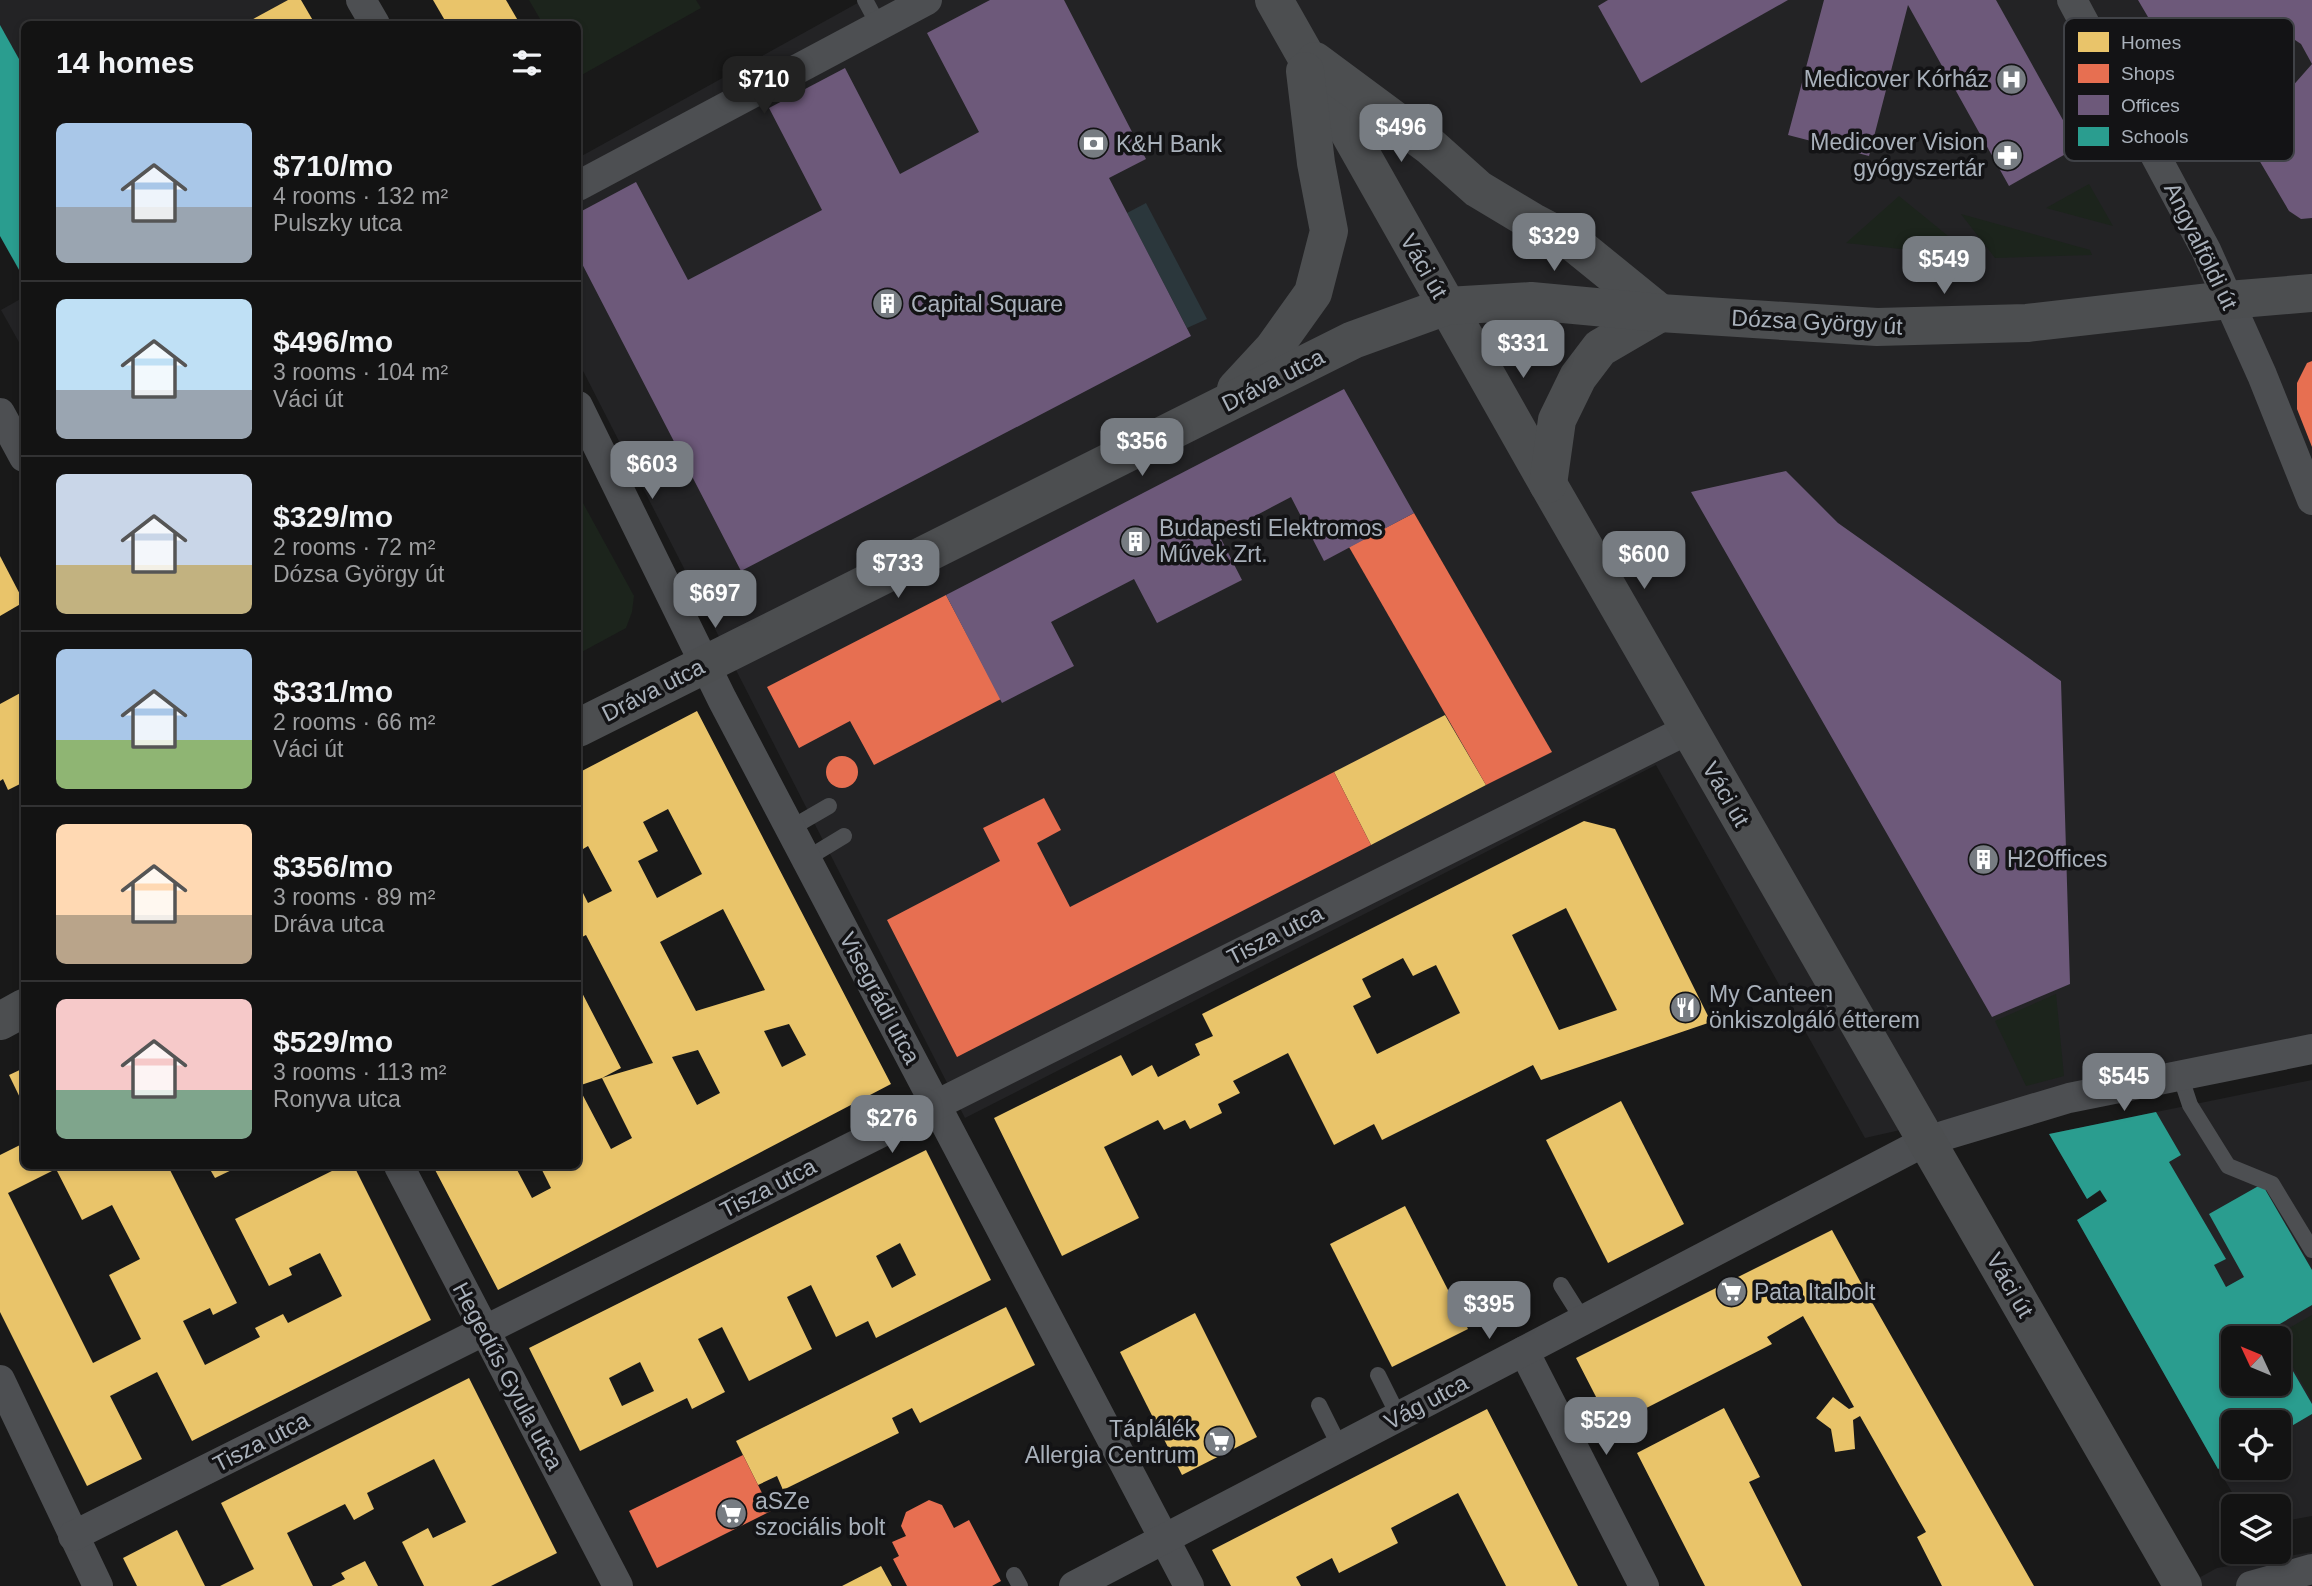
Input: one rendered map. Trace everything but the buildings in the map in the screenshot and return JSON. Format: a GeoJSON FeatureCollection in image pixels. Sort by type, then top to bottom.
{"type":"FeatureCollection","features":[{"type":"Feature","properties":{"kind":"main road","name":"Váci út"},"geometry":{"type":"LineString","coordinates":[[1274,0],[1548,484],[2183,1586]]}},
{"type":"Feature","properties":{"kind":"main road"},"geometry":{"type":"LineString","coordinates":[[1303,52],[1432,148],[1478,189],[1575,244],[1660,313],[1600,348],[1578,377],[1556,420],[1548,484]]}},
{"type":"Feature","properties":{"kind":"main road"},"geometry":{"type":"LineString","coordinates":[[1219,407],[1273,349],[1313,293],[1329,231],[1317,163],[1303,52]]}},
{"type":"Feature","properties":{"kind":"main road","name":"Dózsa György út"},"geometry":{"type":"LineString","coordinates":[[1447,306],[1531,301],[1660,313],[1877,327],[2027,323],[2312,293]]}},
{"type":"Feature","properties":{"kind":"main road","name":"Dráva utca"},"geometry":{"type":"LineString","coordinates":[[581,726],[1353,340],[1447,306]]}},
{"type":"Feature","properties":{"kind":"main road"},"geometry":{"type":"LineString","coordinates":[[0,1021],[21,1010]]}},
{"type":"Feature","properties":{"kind":"street"},"geometry":{"type":"LineString","coordinates":[[361,0],[373,21]]}},
{"type":"Feature","properties":{"kind":"street"},"geometry":{"type":"LineString","coordinates":[[581,184],[872,13],[927,0]]}},
{"type":"Feature","properties":{"kind":"street","name":"Angyalföldi út"},"geometry":{"type":"LineString","coordinates":[[2072,0],[2082,18]]}},
{"type":"Feature","properties":{"kind":"street","name":"Angyalföldi út"},"geometry":{"type":"LineString","coordinates":[[2158,161],[2206,250],[2262,375],[2312,500]]}},
{"type":"Feature","properties":{"kind":"street","name":"Visegrádi utca"},"geometry":{"type":"LineString","coordinates":[[581,412],[704,664],[1189,1586]]}},
{"type":"Feature","properties":{"kind":"street"},"geometry":{"type":"LineString","coordinates":[[0,413],[21,452]]}},
{"type":"Feature","properties":{"kind":"street","name":"Tisza utca"},"geometry":{"type":"LineString","coordinates":[[73,1536],[1689,729]]}},
{"type":"Feature","properties":{"kind":"street","name":"Vág utca"},"geometry":{"type":"LineString","coordinates":[[1074,1586],[1926,1141],[2069,1098],[2312,1049]]}},
{"type":"Feature","properties":{"kind":"street","name":"Hegedűs Gyula utca"},"geometry":{"type":"LineString","coordinates":[[401,1169],[618,1586]]}},
{"type":"Feature","properties":{"kind":"street"},"geometry":{"type":"LineString","coordinates":[[1524,1351],[1644,1586]]}},
{"type":"Feature","properties":{"kind":"street"},"geometry":{"type":"LineString","coordinates":[[3,1393],[98,1586]]}},
{"type":"Feature","properties":{"kind":"street"},"geometry":{"type":"LineString","coordinates":[[2251,1586],[2312,1569]]}},
{"type":"Feature","properties":{"kind":"lane"},"geometry":{"type":"LineString","coordinates":[[790,828],[829,806]]}},
{"type":"Feature","properties":{"kind":"lane"},"geometry":{"type":"LineString","coordinates":[[806,859],[844,836]]}},
{"type":"Feature","properties":{"kind":"lane"},"geometry":{"type":"LineString","coordinates":[[2180,1076],[2190,1105],[2228,1166],[2273,1184],[2312,1251]]}},
{"type":"Feature","properties":{"kind":"lane"},"geometry":{"type":"LineString","coordinates":[[1561,1285],[1583,1320]]}},
{"type":"Feature","properties":{"kind":"lane"},"geometry":{"type":"LineString","coordinates":[[1378,1375],[1399,1417]]}},
{"type":"Feature","properties":{"kind":"lane"},"geometry":{"type":"LineString","coordinates":[[1319,1405],[1340,1447]]}},
{"type":"Feature","properties":{"kind":"shaded area"},"geometry":{"type":"Polygon","coordinates":[[[0,0],[288,0],[250,21],[21,21],[21,274],[0,236],[0,0]]]}},
{"type":"Feature","properties":{"kind":"shaded area"},"geometry":{"type":"Polygon","coordinates":[[[529,0],[696,0],[701,8],[581,75],[581,21],[541,21],[529,0]]]}},
{"type":"Feature","properties":{"kind":"shaded area"},"geometry":{"type":"Polygon","coordinates":[[[863,0],[2312,0],[2312,1037],[1865,1138],[1656,765],[965,1118],[581,367],[581,156],[863,0]]]}},
{"type":"Feature","properties":{"kind":"shaded area"},"geometry":{"type":"Polygon","coordinates":[[[2089,184],[2113,226],[2046,208],[2089,184]]]}},
{"type":"Feature","properties":{"kind":"shaded area"},"geometry":{"type":"Polygon","coordinates":[[[1899,196],[1974,257],[1846,243],[1899,196]]]}},
{"type":"Feature","properties":{"kind":"shaded area"},"geometry":{"type":"Polygon","coordinates":[[[1146,203],[1207,319],[1187,328],[1127,213],[1146,203]]]}},
{"type":"Feature","properties":{"kind":"shaded area"},"geometry":{"type":"Polygon","coordinates":[[[1961,214],[2090,250],[2092,255],[1995,258],[1961,214]]]}},
{"type":"Feature","properties":{"kind":"shaded area"},"geometry":{"type":"Polygon","coordinates":[[[21,299],[21,346],[1,310],[21,299]]]}},
{"type":"Feature","properties":{"kind":"shaded area"},"geometry":{"type":"Polygon","coordinates":[[[581,499],[634,596],[626,628],[581,652],[581,499]]]}},
{"type":"Feature","properties":{"kind":"shaded area"},"geometry":{"type":"Polygon","coordinates":[[[2056,994],[2064,1076],[2026,1086],[1995,1021],[2056,994]]]}},
{"type":"Feature","properties":{"kind":"shaded area"},"geometry":{"type":"Polygon","coordinates":[[[2312,1080],[2312,1516],[2291,1520],[2291,1494],[2233,1494],[2225,1480],[2291,1480],[2291,1410],[2221,1410],[2221,1474],[2077,1220],[2107,1201],[2100,1191],[2087,1199],[2049,1134],[2312,1080]]]}},
{"type":"Feature","properties":{"kind":"shaded area"},"geometry":{"type":"Polygon","coordinates":[[[2312,1315],[2312,1400],[2291,1364],[2291,1327],[2312,1315]]]}},
{"type":"Feature","properties":{"kind":"shaded area"},"geometry":{"type":"Polygon","coordinates":[[[2312,1552],[2312,1586],[2184,1586],[2217,1568],[2241,1564],[2291,1564],[2291,1556],[2312,1552]]]}},
{"type":"Feature","properties":{"kind":"place","name":"Medicover Kórház"},"geometry":{"type":"Point","coordinates":[2012,79]}},
{"type":"Feature","properties":{"kind":"place","name":"K&H Bank"},"geometry":{"type":"Point","coordinates":[1093,144]}},
{"type":"Feature","properties":{"kind":"place","name":"Medicover Vision gyógyszertár"},"geometry":{"type":"Point","coordinates":[2008,155]}},
{"type":"Feature","properties":{"kind":"place","name":"Capital Square"},"geometry":{"type":"Point","coordinates":[888,304]}},
{"type":"Feature","properties":{"kind":"place","name":"Budapesti Elektromos Művek Zrt."},"geometry":{"type":"Point","coordinates":[1136,541]}},
{"type":"Feature","properties":{"kind":"place","name":"H2Offices"},"geometry":{"type":"Point","coordinates":[1984,859]}},
{"type":"Feature","properties":{"kind":"place","name":"My Canteen önkiszolgáló étterem"},"geometry":{"type":"Point","coordinates":[1686,1007]}},
{"type":"Feature","properties":{"kind":"place","name":"Pata Italbolt"},"geometry":{"type":"Point","coordinates":[1731,1292]}},
{"type":"Feature","properties":{"kind":"place","name":"Táplálék Allergia Centrum"},"geometry":{"type":"Point","coordinates":[1219,1442]}},
{"type":"Feature","properties":{"kind":"place","name":"aSZe szociális bolt"},"geometry":{"type":"Point","coordinates":[732,1514]}}]}
